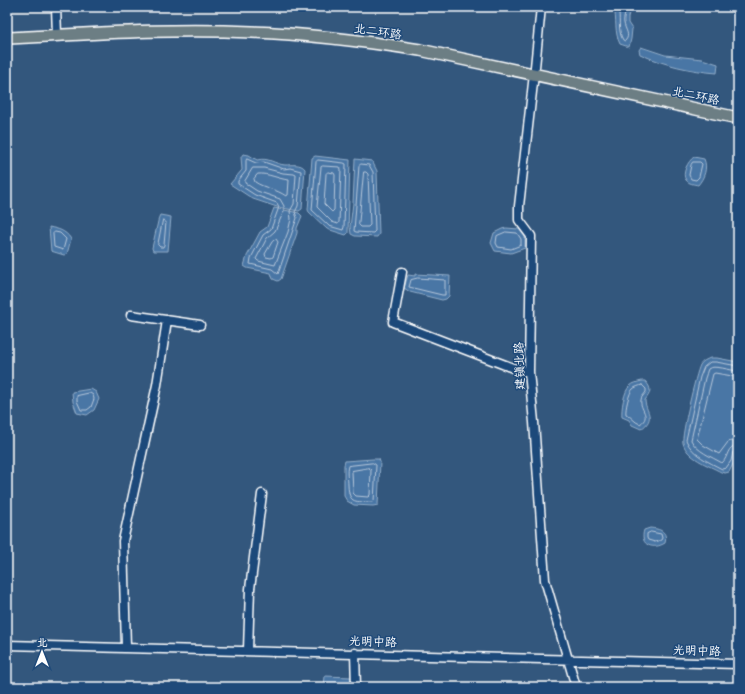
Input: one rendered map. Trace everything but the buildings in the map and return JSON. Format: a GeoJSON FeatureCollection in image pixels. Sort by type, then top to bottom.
{"type":"FeatureCollection","features":[{"type":"Feature","properties":{"kind":"main road","name":"北二环路"},"geometry":{"type":"LineString","coordinates":[[7,31],[194,31],[252,32],[320,36],[372,42],[535,70],[738,110]]}},
{"type":"Feature","properties":{"kind":"main road","name":"北二环路"},"geometry":{"type":"LineString","coordinates":[[7,38],[57,32]]}},
{"type":"Feature","properties":{"kind":"main road","name":"北二环路"},"geometry":{"type":"LineString","coordinates":[[535,70],[738,118]]}},
{"type":"Feature","properties":{"kind":"street"},"geometry":{"type":"LineString","coordinates":[[56,7],[57,32]]}},
{"type":"Feature","properties":{"kind":"street","name":"建镇北路"},"geometry":{"type":"LineString","coordinates":[[541,7],[519,206],[519,220],[531,236],[529,372],[545,580],[576,687]]}},
{"type":"Feature","properties":{"kind":"street"},"geometry":{"type":"LineString","coordinates":[[402,272],[393,322],[513,368],[529,372]]}},
{"type":"Feature","properties":{"kind":"street"},"geometry":{"type":"LineString","coordinates":[[131,315],[200,325]]}},
{"type":"Feature","properties":{"kind":"street"},"geometry":{"type":"LineString","coordinates":[[126,647],[124,541],[158,385],[167,320]]}},
{"type":"Feature","properties":{"kind":"street"},"geometry":{"type":"LineString","coordinates":[[248,650],[250,589],[262,494]]}},
{"type":"Feature","properties":{"kind":"street","name":"光明中路"},"geometry":{"type":"LineString","coordinates":[[7,644],[738,664]]}},
{"type":"Feature","properties":{"kind":"street"},"geometry":{"type":"LineString","coordinates":[[355,653],[356,687]]}},
{"type":"Feature","properties":{"kind":"water"},"geometry":{"type":"Polygon","coordinates":[[[614,7],[631,7],[628,17],[628,23],[632,29],[629,47],[620,44],[618,39],[614,7]]]}},
{"type":"Feature","properties":{"kind":"water"},"geometry":{"type":"Polygon","coordinates":[[[641,47],[665,55],[702,59],[718,64],[717,73],[697,71],[658,61],[640,54],[639,50],[641,47]]]}},
{"type":"Feature","properties":{"kind":"water"},"geometry":{"type":"Polygon","coordinates":[[[243,154],[249,155],[257,160],[265,159],[285,165],[296,165],[303,167],[305,169],[302,209],[299,211],[277,207],[253,199],[230,184],[242,170],[241,157],[243,154]]]}},
{"type":"Feature","properties":{"kind":"water"},"geometry":{"type":"Polygon","coordinates":[[[315,156],[350,160],[348,233],[346,235],[327,229],[308,210],[312,158],[315,156]]]}},
{"type":"Feature","properties":{"kind":"water"},"geometry":{"type":"Polygon","coordinates":[[[694,157],[704,159],[706,166],[705,173],[698,185],[692,184],[686,180],[684,174],[690,161],[694,157]]]}},
{"type":"Feature","properties":{"kind":"water"},"geometry":{"type":"Polygon","coordinates":[[[355,159],[372,161],[377,171],[379,234],[377,237],[355,236],[351,234],[350,227],[353,203],[355,159]]]}},
{"type":"Feature","properties":{"kind":"water"},"geometry":{"type":"Polygon","coordinates":[[[274,208],[299,213],[302,216],[281,279],[278,281],[273,279],[271,273],[244,266],[247,256],[260,232],[267,227],[274,208]]]}},
{"type":"Feature","properties":{"kind":"water"},"geometry":{"type":"Polygon","coordinates":[[[160,215],[171,217],[168,251],[153,251],[152,248],[160,215]]]}},
{"type":"Feature","properties":{"kind":"water"},"geometry":{"type":"Polygon","coordinates":[[[49,227],[64,232],[71,239],[67,254],[64,255],[51,251],[49,227]]]}},
{"type":"Feature","properties":{"kind":"water"},"geometry":{"type":"Polygon","coordinates":[[[506,228],[519,229],[525,237],[525,248],[511,253],[495,251],[491,243],[494,233],[506,228]]]}},
{"type":"Feature","properties":{"kind":"water"},"geometry":{"type":"Polygon","coordinates":[[[415,274],[450,276],[449,296],[442,300],[410,292],[404,288],[408,275],[415,276],[415,274]]]}},
{"type":"Feature","properties":{"kind":"water"},"geometry":{"type":"Polygon","coordinates":[[[710,358],[738,362],[738,446],[734,462],[729,472],[725,473],[704,464],[693,457],[685,448],[683,443],[686,417],[698,370],[702,362],[710,358]]]}},
{"type":"Feature","properties":{"kind":"water"},"geometry":{"type":"Polygon","coordinates":[[[645,381],[650,390],[649,395],[645,400],[649,418],[646,425],[641,429],[632,425],[629,420],[622,417],[622,414],[623,400],[628,388],[633,384],[645,381]]]}},
{"type":"Feature","properties":{"kind":"water"},"geometry":{"type":"Polygon","coordinates":[[[91,389],[96,392],[99,399],[94,410],[87,415],[77,413],[73,402],[72,392],[91,389]]]}},
{"type":"Feature","properties":{"kind":"water"},"geometry":{"type":"Polygon","coordinates":[[[379,459],[380,462],[378,505],[354,505],[347,501],[344,496],[345,461],[379,459]]]}},
{"type":"Feature","properties":{"kind":"water"},"geometry":{"type":"Polygon","coordinates":[[[650,528],[657,529],[664,533],[666,539],[665,543],[652,546],[646,543],[643,535],[644,530],[650,528]]]}},
{"type":"Feature","properties":{"kind":"water"},"geometry":{"type":"Polygon","coordinates":[[[325,676],[351,677],[352,687],[324,687],[325,676]]]}}]}
